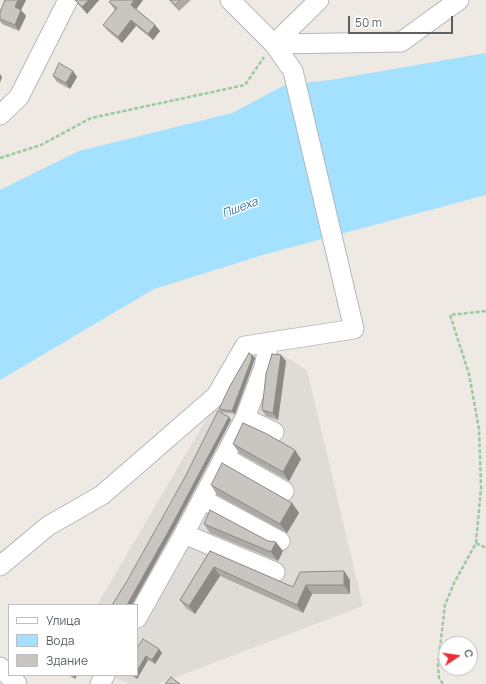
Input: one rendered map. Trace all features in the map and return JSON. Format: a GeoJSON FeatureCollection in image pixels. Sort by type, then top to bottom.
{"type":"FeatureCollection","features":[{"type":"Feature","properties":{"kind":"street"},"geometry":{"type":"LineString","coordinates":[[0,114],[19,97],[68,0]]}},
{"type":"Feature","properties":{"kind":"street"},"geometry":{"type":"LineString","coordinates":[[0,566],[48,526],[102,495],[216,396],[245,346],[354,329],[293,71],[274,44],[230,0]]}},
{"type":"Feature","properties":{"kind":"street"},"geometry":{"type":"LineString","coordinates":[[274,44],[319,0]]}},
{"type":"Feature","properties":{"kind":"street"},"geometry":{"type":"LineString","coordinates":[[274,44],[401,42],[459,0]]}},
{"type":"Feature","properties":{"kind":"street"},"geometry":{"type":"LineString","coordinates":[[138,616],[184,534],[245,418],[264,367],[269,342]]}},
{"type":"Feature","properties":{"kind":"street"},"geometry":{"type":"LineString","coordinates":[[245,418],[274,432]]}},
{"type":"Feature","properties":{"kind":"street"},"geometry":{"type":"LineString","coordinates":[[224,457],[284,491]]}},
{"type":"Feature","properties":{"kind":"street"},"geometry":{"type":"LineString","coordinates":[[202,499],[280,541]]}},
{"type":"Feature","properties":{"kind":"street"},"geometry":{"type":"LineString","coordinates":[[184,534],[276,572]]}},
{"type":"Feature","properties":{"kind":"street"},"geometry":{"type":"LineString","coordinates":[[0,667],[8,675]]}},
{"type":"Feature","properties":{"kind":"street"},"geometry":{"type":"LineString","coordinates":[[9,676],[17,684]]}},
{"type":"Feature","properties":{"kind":"path"},"geometry":{"type":"LineString","coordinates":[[0,158],[41,145],[90,118],[245,85],[274,44]]}},
{"type":"Feature","properties":{"kind":"path"},"geometry":{"type":"LineString","coordinates":[[442,684],[439,678],[438,665],[445,605],[454,583],[476,543],[481,488],[479,429],[469,374],[450,315],[486,311]]}},
{"type":"Feature","properties":{"kind":"path"},"geometry":{"type":"LineString","coordinates":[[476,543],[486,548]]}},
{"type":"Feature","properties":{"kind":"shaded area"},"geometry":{"type":"Polygon","coordinates":[[[254,338],[307,370],[363,606],[158,684],[129,684],[113,676],[138,676],[138,604],[98,604],[254,338]]]}},
{"type":"Feature","properties":{"kind":"water","name":"Пшеха"},"geometry":{"type":"Polygon","coordinates":[[[486,53],[486,195],[266,254],[154,289],[0,380],[0,190],[79,151],[232,113],[285,85],[330,80],[486,53]]]}},
{"type":"Feature","properties":{"kind":"building"},"geometry":{"type":"Polygon","coordinates":[[[5,0],[18,0],[15,7],[21,10],[15,25],[0,19],[0,12],[5,0]]]}},
{"type":"Feature","properties":{"kind":"building"},"geometry":{"type":"Polygon","coordinates":[[[75,0],[89,0],[82,7],[75,0]]]}},
{"type":"Feature","properties":{"kind":"building"},"geometry":{"type":"Polygon","coordinates":[[[111,0],[134,0],[131,5],[155,25],[148,34],[131,20],[118,37],[103,25],[117,8],[109,2],[111,0]]]}},
{"type":"Feature","properties":{"kind":"building"},"geometry":{"type":"Polygon","coordinates":[[[170,0],[180,0],[175,5],[170,0]]]}},
{"type":"Feature","properties":{"kind":"building"},"geometry":{"type":"Polygon","coordinates":[[[59,63],[73,71],[66,83],[53,76],[59,63]]]}},
{"type":"Feature","properties":{"kind":"building"},"geometry":{"type":"Polygon","coordinates":[[[249,353],[252,355],[251,361],[232,411],[219,409],[230,386],[249,353]]]}},
{"type":"Feature","properties":{"kind":"building"},"geometry":{"type":"Polygon","coordinates":[[[272,354],[281,355],[273,413],[262,410],[266,374],[272,354]]]}},
{"type":"Feature","properties":{"kind":"building"},"geometry":{"type":"Polygon","coordinates":[[[218,411],[229,417],[172,525],[128,604],[113,604],[127,581],[185,477],[218,411]]]}},
{"type":"Feature","properties":{"kind":"building"},"geometry":{"type":"Polygon","coordinates":[[[243,423],[265,433],[295,450],[283,472],[233,444],[243,423]]]}},
{"type":"Feature","properties":{"kind":"building"},"geometry":{"type":"Polygon","coordinates":[[[222,463],[292,503],[280,524],[211,485],[222,463]]]}},
{"type":"Feature","properties":{"kind":"building"},"geometry":{"type":"Polygon","coordinates":[[[210,510],[268,541],[276,542],[271,552],[204,524],[210,510]]]}},
{"type":"Feature","properties":{"kind":"building"},"geometry":{"type":"Polygon","coordinates":[[[210,551],[293,587],[300,572],[344,571],[344,585],[306,585],[297,605],[214,567],[189,606],[180,600],[210,551]]]}},
{"type":"Feature","properties":{"kind":"building"},"geometry":{"type":"Polygon","coordinates":[[[143,639],[159,649],[152,660],[146,656],[138,669],[138,646],[143,639]]]}},
{"type":"Feature","properties":{"kind":"building"},"geometry":{"type":"Polygon","coordinates":[[[171,677],[180,684],[165,684],[171,677]]]}}]}
